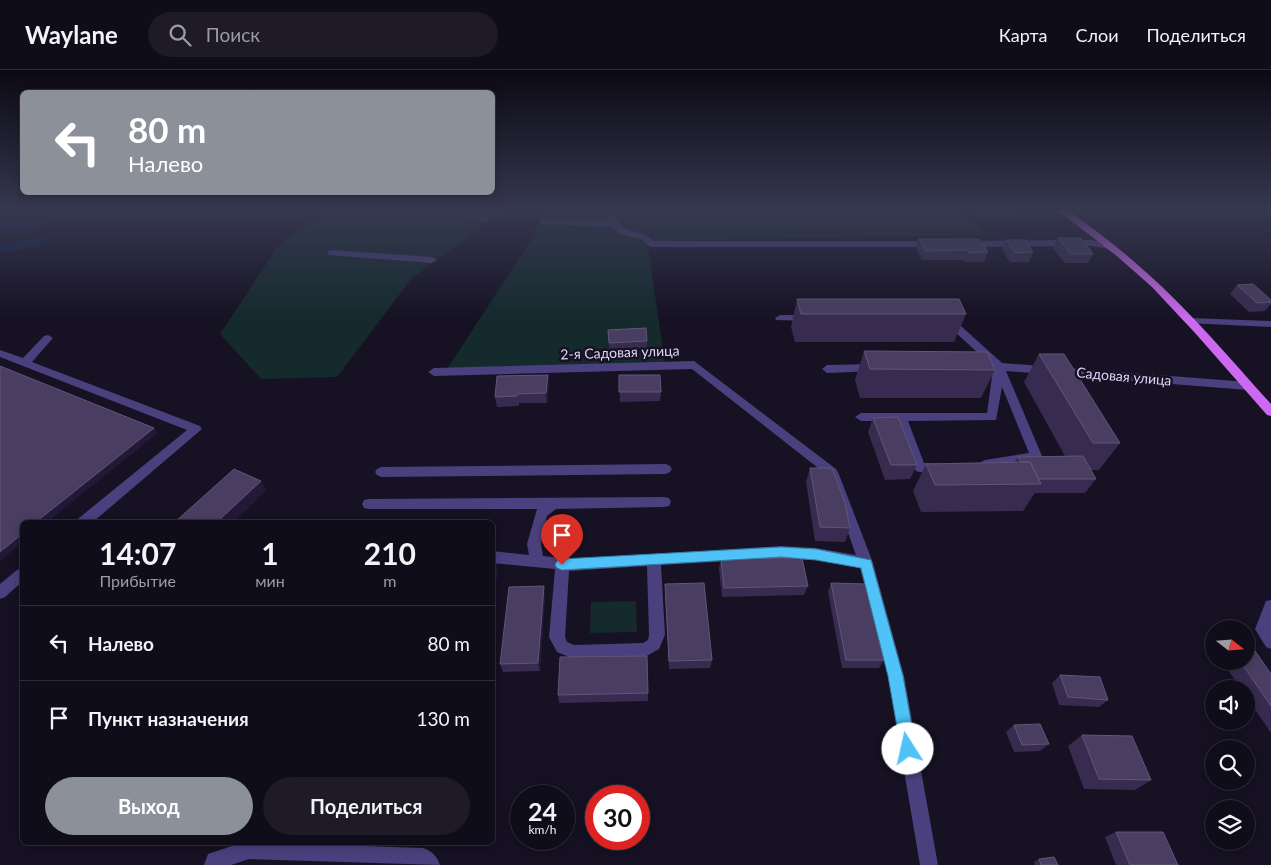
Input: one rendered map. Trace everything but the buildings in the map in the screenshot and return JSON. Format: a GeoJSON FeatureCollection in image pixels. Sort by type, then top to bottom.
{"type":"FeatureCollection","features":[{"type":"Feature","properties":{"kind":"main road"},"geometry":{"type":"LineString","coordinates":[[1110,246],[1154,285],[1190,322],[1271,412]]}},
{"type":"Feature","properties":{"kind":"street"},"geometry":{"type":"LineString","coordinates":[[331,253],[432,260]]}},
{"type":"Feature","properties":{"kind":"street"},"geometry":{"type":"LineString","coordinates":[[934,316],[944,316],[999,366],[1036,456],[974,466]]}},
{"type":"Feature","properties":{"kind":"street"},"geometry":{"type":"LineString","coordinates":[[780,318],[818,318]]}},
{"type":"Feature","properties":{"kind":"street"},"geometry":{"type":"LineString","coordinates":[[1190,322],[1271,324]]}},
{"type":"Feature","properties":{"kind":"street"},"geometry":{"type":"LineString","coordinates":[[25,363],[48,338]]}},
{"type":"Feature","properties":{"kind":"street"},"geometry":{"type":"LineString","coordinates":[[0,353],[196,429],[86,520]]}},
{"type":"Feature","properties":{"kind":"street","name":"2-я Садовая улица"},"geometry":{"type":"LineString","coordinates":[[434,372],[694,365],[832,472],[866,563]]}},
{"type":"Feature","properties":{"kind":"street","name":"Садовая улица"},"geometry":{"type":"LineString","coordinates":[[980,366],[1248,386]]}},
{"type":"Feature","properties":{"kind":"street"},"geometry":{"type":"LineString","coordinates":[[861,417],[992,417],[999,366]]}},
{"type":"Feature","properties":{"kind":"street"},"geometry":{"type":"LineString","coordinates":[[827,369],[884,368]]}},
{"type":"Feature","properties":{"kind":"street"},"geometry":{"type":"LineString","coordinates":[[904,424],[920,468],[956,467]]}},
{"type":"Feature","properties":{"kind":"street"},"geometry":{"type":"LineString","coordinates":[[382,472],[666,469]]}},
{"type":"Feature","properties":{"kind":"street"},"geometry":{"type":"LineString","coordinates":[[370,504],[664,502]]}},
{"type":"Feature","properties":{"kind":"street"},"geometry":{"type":"LineString","coordinates":[[538,562],[534,544],[541,513],[553,504]]}},
{"type":"Feature","properties":{"kind":"street"},"geometry":{"type":"LineString","coordinates":[[495,557],[562,565],[781,552],[816,554],[866,563],[896,676],[929,865]]}},
{"type":"Feature","properties":{"kind":"street"},"geometry":{"type":"LineString","coordinates":[[562,565],[557,636],[562,647],[574,652],[644,650],[654,644],[657,635],[654,560]]}},
{"type":"Feature","properties":{"kind":"street"},"geometry":{"type":"LineString","coordinates":[[0,593],[20,576]]}},
{"type":"Feature","properties":{"kind":"street"},"geometry":{"type":"LineString","coordinates":[[1271,606],[1262,629],[1271,642]]}},
{"type":"Feature","properties":{"kind":"street"},"geometry":{"type":"LineString","coordinates":[[213,865],[214,861],[249,850],[423,857],[431,865]]}},
{"type":"Feature","properties":{"kind":"green space"},"geometry":{"type":"Polygon","coordinates":[[[278,246],[456,246],[412,278],[337,377],[261,379],[220,334],[278,246]]]}},
{"type":"Feature","properties":{"kind":"green space"},"geometry":{"type":"Polygon","coordinates":[[[527,246],[648,246],[665,363],[447,369],[527,246]]]}},
{"type":"Feature","properties":{"kind":"green space"},"geometry":{"type":"Polygon","coordinates":[[[636,601],[637,632],[590,633],[591,602],[636,601]]]}},
{"type":"Feature","properties":{"kind":"water"},"geometry":{"type":"Polygon","coordinates":[[[0,246],[39,246],[38,247],[0,253],[0,246]]]}},
{"type":"Feature","properties":{"kind":"route"},"geometry":{"type":"LineString","coordinates":[[562,565],[781,552],[816,554],[866,563],[896,676],[908,749]]}}]}
